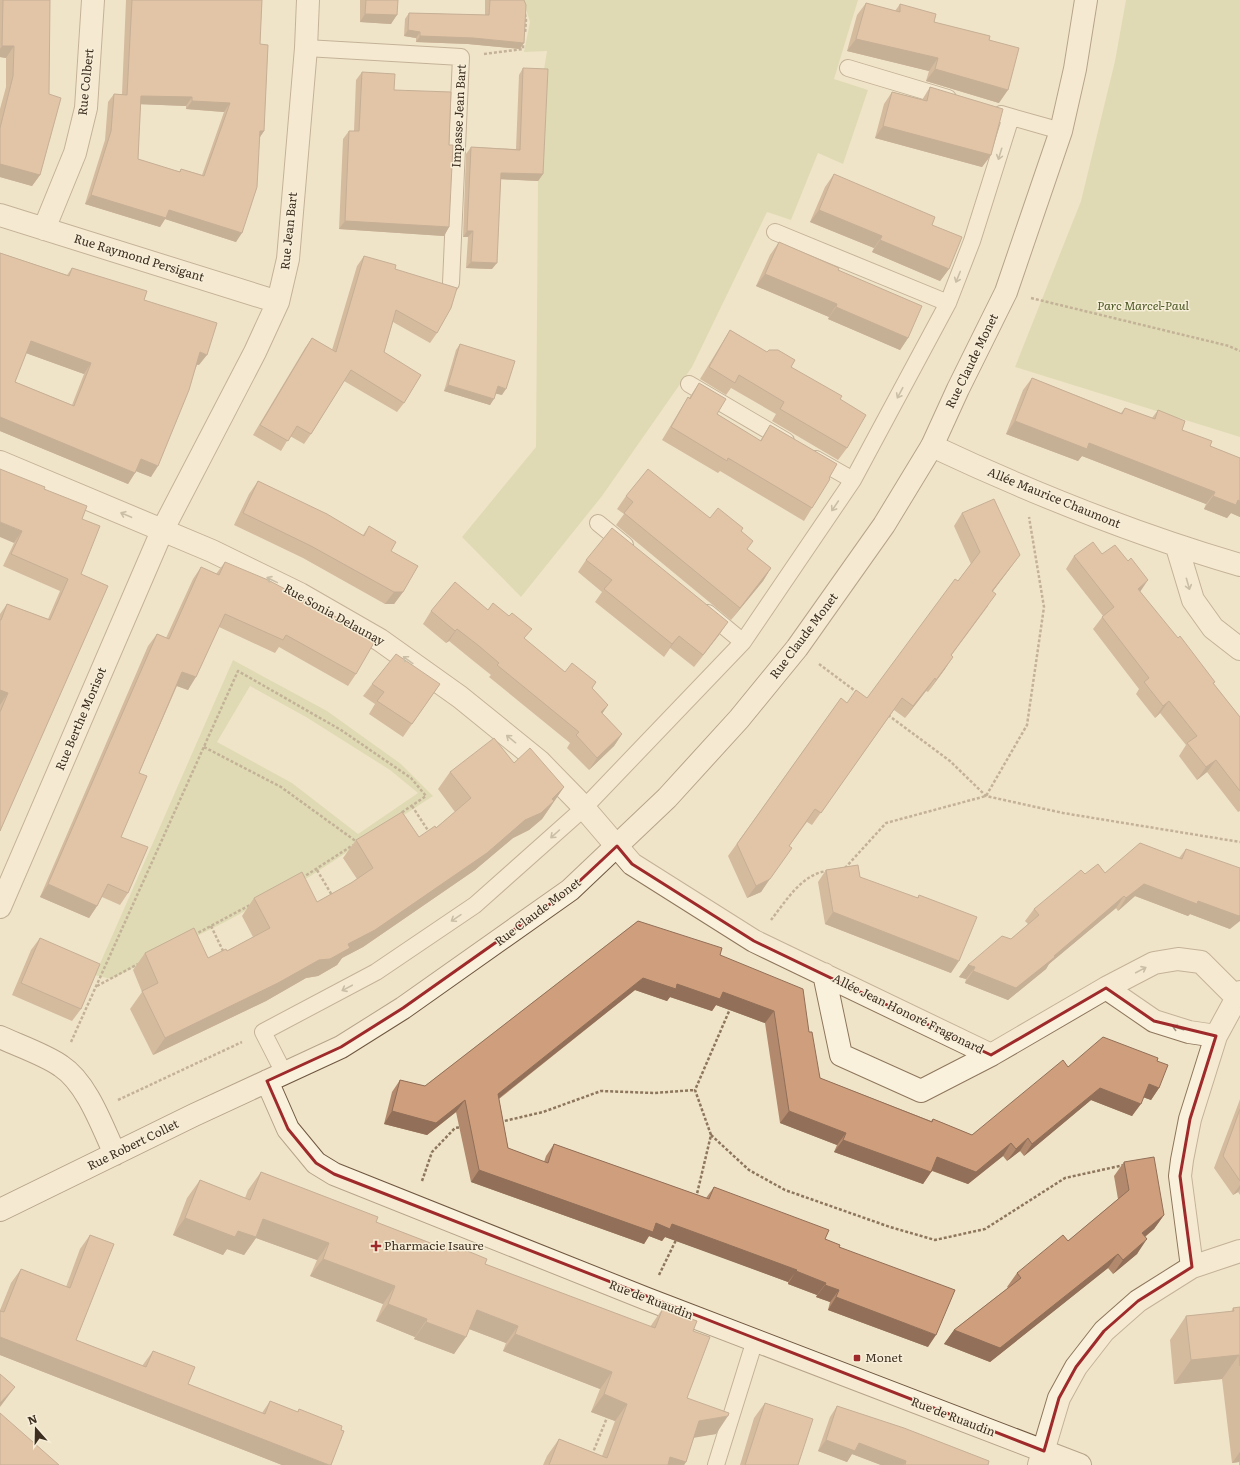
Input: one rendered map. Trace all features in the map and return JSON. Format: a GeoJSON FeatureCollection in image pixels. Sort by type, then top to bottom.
{"type":"FeatureCollection","features":[{"type":"Feature","properties":{"kind":"street","name":"Rue Colbert"},"geometry":{"type":"LineString","coordinates":[[44,229],[75,153],[86,108],[93,0]]}},
{"type":"Feature","properties":{"kind":"street","name":"Rue Jean Bart"},"geometry":{"type":"LineString","coordinates":[[162,531],[255,352],[278,302],[288,259],[306,48],[308,0]]}},
{"type":"Feature","properties":{"kind":"street","name":"Rue Claude Monet"},"geometry":{"type":"LineString","coordinates":[[276,1077],[341,1047],[404,1008],[570,890],[672,793],[739,719],[797,648],[884,525],[932,446],[958,389],[1006,292],[1060,131],[1075,70],[1086,0]]}},
{"type":"Feature","properties":{"kind":"street","name":"Rue Raymond Persigant"},"geometry":{"type":"LineString","coordinates":[[0,215],[278,302]]}},
{"type":"Feature","properties":{"kind":"street","name":"Allée Maurice Chaumont"},"geometry":{"type":"LineString","coordinates":[[932,446],[1025,489],[1177,547],[1240,565]]}},
{"type":"Feature","properties":{"kind":"street","name":"Rue Sonia Delaunay"},"geometry":{"type":"LineString","coordinates":[[0,462],[212,551],[300,594],[380,640],[460,697],[539,761],[584,808],[617,846]]}},
{"type":"Feature","properties":{"kind":"street","name":"Rue Berthe Morisot"},"geometry":{"type":"LineString","coordinates":[[0,908],[162,531]]}},
{"type":"Feature","properties":{"kind":"street"},"geometry":{"type":"LineString","coordinates":[[1177,547],[1193,600],[1213,628],[1240,649]]}},
{"type":"Feature","properties":{"kind":"street","name":"Allée Jean Honoré Fragonard"},"geometry":{"type":"LineString","coordinates":[[617,846],[632,864],[754,941],[991,1055]]}},
{"type":"Feature","properties":{"kind":"street","name":"Allée Jean Honoré Fragonard"},"geometry":{"type":"LineString","coordinates":[[824,974],[841,1055],[921,1091],[991,1055],[1106,988],[1154,963],[1178,959],[1201,962],[1238,995],[1216,1036],[1190,1119],[1180,1176],[1192,1267]]}},
{"type":"Feature","properties":{"kind":"street"},"geometry":{"type":"LineString","coordinates":[[1106,988],[1154,1021],[1190,1032],[1216,1036]]}},
{"type":"Feature","properties":{"kind":"street"},"geometry":{"type":"LineString","coordinates":[[0,1037],[61,1065],[74,1078],[89,1100],[114,1154]]}},
{"type":"Feature","properties":{"kind":"street","name":"Rue Robert Collet"},"geometry":{"type":"LineString","coordinates":[[0,1210],[276,1077]]}},
{"type":"Feature","properties":{"kind":"street","name":"Rue de Ruaudin"},"geometry":{"type":"LineString","coordinates":[[276,1077],[288,1129],[316,1163],[334,1174],[647,1299],[755,1340],[1041,1458],[1080,1465]]}},
{"type":"Feature","properties":{"kind":"street"},"geometry":{"type":"LineString","coordinates":[[1041,1458],[1059,1398],[1076,1367],[1104,1331],[1138,1300],[1192,1267],[1240,1251]]}},
{"type":"Feature","properties":{"kind":"lane","name":"Impasse Jean Bart"},"geometry":{"type":"LineString","coordinates":[[306,48],[462,57],[451,283]]}},
{"type":"Feature","properties":{"kind":"lane"},"geometry":{"type":"LineString","coordinates":[[848,68],[959,101]]}},
{"type":"Feature","properties":{"kind":"lane"},"geometry":{"type":"LineString","coordinates":[[989,110],[1060,131]]}},
{"type":"Feature","properties":{"kind":"lane"},"geometry":{"type":"LineString","coordinates":[[276,1077],[263,1032],[376,972],[474,905],[584,808],[743,642],[853,480],[948,303],[972,241],[1011,117]]}},
{"type":"Feature","properties":{"kind":"lane"},"geometry":{"type":"LineString","coordinates":[[775,232],[948,303]]}},
{"type":"Feature","properties":{"kind":"lane"},"geometry":{"type":"LineString","coordinates":[[689,384],[853,480]]}},
{"type":"Feature","properties":{"kind":"lane"},"geometry":{"type":"LineString","coordinates":[[598,523],[634,553]]}},
{"type":"Feature","properties":{"kind":"lane"},"geometry":{"type":"LineString","coordinates":[[695,602],[743,642]]}},
{"type":"Feature","properties":{"kind":"lane"},"geometry":{"type":"LineString","coordinates":[[716,1465],[755,1340]]}},
{"type":"Feature","properties":{"kind":"path"},"geometry":{"type":"LineString","coordinates":[[462,57],[523,49],[526,20],[523,9]]}},
{"type":"Feature","properties":{"kind":"path"},"geometry":{"type":"LineString","coordinates":[[1006,292],[1222,344],[1240,351]]}},
{"type":"Feature","properties":{"kind":"path"},"geometry":{"type":"LineString","coordinates":[[986,796],[1027,725],[1044,607],[1025,489]]}},
{"type":"Feature","properties":{"kind":"path"},"geometry":{"type":"LineString","coordinates":[[797,648],[861,695]]}},
{"type":"Feature","properties":{"kind":"path"},"geometry":{"type":"LineString","coordinates":[[61,1065],[238,671],[341,730],[411,778],[426,796],[400,814]]}},
{"type":"Feature","properties":{"kind":"path"},"geometry":{"type":"LineString","coordinates":[[887,714],[950,761],[986,796]]}},
{"type":"Feature","properties":{"kind":"path"},"geometry":{"type":"LineString","coordinates":[[204,746],[281,787],[358,842]]}},
{"type":"Feature","properties":{"kind":"path"},"geometry":{"type":"LineString","coordinates":[[844,870],[886,823],[986,796],[1063,813],[1240,842]]}},
{"type":"Feature","properties":{"kind":"path"},"geometry":{"type":"LineString","coordinates":[[412,806],[433,839]]}},
{"type":"Feature","properties":{"kind":"path"},"geometry":{"type":"LineString","coordinates":[[296,881],[317,870],[364,838]]}},
{"type":"Feature","properties":{"kind":"path"},"geometry":{"type":"LineString","coordinates":[[317,870],[337,904]]}},
{"type":"Feature","properties":{"kind":"path"},"geometry":{"type":"LineString","coordinates":[[754,941],[797,887],[818,871],[831,871]]}},
{"type":"Feature","properties":{"kind":"path"},"geometry":{"type":"LineString","coordinates":[[191,937],[253,904]]}},
{"type":"Feature","properties":{"kind":"path"},"geometry":{"type":"LineString","coordinates":[[211,926],[225,954]]}},
{"type":"Feature","properties":{"kind":"path"},"geometry":{"type":"LineString","coordinates":[[96,986],[144,962]]}},
{"type":"Feature","properties":{"kind":"path"},"geometry":{"type":"LineString","coordinates":[[730,1008],[695,1090],[711,1135],[749,1170],[785,1190],[890,1227],[935,1240],[985,1229],[1065,1178],[1125,1165]]}},
{"type":"Feature","properties":{"kind":"path"},"geometry":{"type":"LineString","coordinates":[[94,1112],[263,1032]]}},
{"type":"Feature","properties":{"kind":"path"},"geometry":{"type":"LineString","coordinates":[[498,1123],[543,1112],[601,1091],[654,1093],[695,1090]]}},
{"type":"Feature","properties":{"kind":"path"},"geometry":{"type":"LineString","coordinates":[[414,1206],[432,1152],[455,1128],[470,1126]]}},
{"type":"Feature","properties":{"kind":"path"},"geometry":{"type":"LineString","coordinates":[[694,1202],[711,1135]]}},
{"type":"Feature","properties":{"kind":"path"},"geometry":{"type":"LineString","coordinates":[[647,1299],[678,1237]]}},
{"type":"Feature","properties":{"kind":"path"},"geometry":{"type":"LineString","coordinates":[[591,1458],[610,1408]]}},
{"type":"Feature","properties":{"kind":"highlighted area"},"geometry":{"type":"Polygon","coordinates":[[[617,846],[632,864],[754,941],[991,1055],[1106,988],[1154,1021],[1216,1036],[1190,1119],[1180,1176],[1192,1267],[1138,1301],[1104,1331],[1076,1367],[1059,1398],[1044,1451],[334,1174],[316,1163],[288,1129],[267,1081],[341,1047],[403,1008],[570,890],[617,846]]]}},
{"type":"Feature","properties":{"kind":"green space"},"geometry":{"type":"Polygon","coordinates":[[[523,0],[858,0],[834,79],[868,90],[843,164],[818,153],[791,220],[767,212],[692,367],[602,496],[521,597],[462,537],[536,447],[538,181],[543,75],[547,51],[524,52],[530,22],[523,0]]]}},
{"type":"Feature","properties":{"kind":"green space","name":"Parc Marcel-Paul"},"geometry":{"type":"Polygon","coordinates":[[[1126,0],[1240,0],[1240,437],[1015,367],[1081,201],[1115,61],[1126,0]]]}},
{"type":"Feature","properties":{"kind":"green space"},"geometry":{"type":"Polygon","coordinates":[[[233,660],[327,711],[401,764],[433,796],[309,877],[223,923],[111,979],[95,975],[233,660]],[[250,686],[217,742],[292,783],[358,834],[418,793],[390,770],[306,717],[250,686]]]}},
{"type":"Feature","properties":{"kind":"building"},"geometry":{"type":"Polygon","coordinates":[[[3,0],[50,0],[49,94],[61,98],[40,175],[0,164],[0,128],[13,76],[14,46],[2,46],[3,0]]]}},
{"type":"Feature","properties":{"kind":"building"},"geometry":{"type":"Polygon","coordinates":[[[132,0],[262,0],[260,44],[268,45],[264,131],[260,131],[257,187],[242,233],[169,210],[166,218],[91,195],[111,131],[114,94],[127,95],[132,0]],[[141,96],[138,159],[180,172],[181,169],[204,176],[230,103],[192,101],[192,97],[141,96]]]}},
{"type":"Feature","properties":{"kind":"building"},"geometry":{"type":"Polygon","coordinates":[[[366,0],[398,0],[397,15],[365,14],[366,0]]]}},
{"type":"Feature","properties":{"kind":"building"},"geometry":{"type":"Polygon","coordinates":[[[490,0],[524,0],[526,5],[524,43],[473,38],[420,36],[420,32],[408,30],[409,13],[489,15],[490,0]]]}},
{"type":"Feature","properties":{"kind":"building"},"geometry":{"type":"Polygon","coordinates":[[[866,3],[900,12],[900,4],[936,14],[934,22],[990,36],[989,40],[1019,48],[1008,90],[935,69],[938,58],[856,39],[866,3]]]}},
{"type":"Feature","properties":{"kind":"building"},"geometry":{"type":"Polygon","coordinates":[[[523,68],[548,69],[543,174],[501,173],[497,263],[471,262],[473,231],[467,231],[471,147],[520,150],[523,68]]]}},
{"type":"Feature","properties":{"kind":"building"},"geometry":{"type":"Polygon","coordinates":[[[362,72],[395,74],[394,90],[451,92],[449,145],[453,145],[449,227],[345,221],[349,131],[359,131],[362,72]]]}},
{"type":"Feature","properties":{"kind":"building"},"geometry":{"type":"Polygon","coordinates":[[[930,87],[1003,109],[991,155],[883,126],[892,92],[927,101],[930,87]]]}},
{"type":"Feature","properties":{"kind":"building"},"geometry":{"type":"Polygon","coordinates":[[[834,174],[935,217],[932,225],[962,237],[949,269],[880,240],[882,236],[819,210],[834,174]]]}},
{"type":"Feature","properties":{"kind":"building"},"geometry":{"type":"Polygon","coordinates":[[[779,242],[839,268],[838,270],[922,306],[908,338],[836,307],[837,304],[765,274],[779,242]]]}},
{"type":"Feature","properties":{"kind":"building"},"geometry":{"type":"Polygon","coordinates":[[[0,253],[69,276],[72,268],[147,291],[144,300],[217,323],[207,355],[200,352],[189,390],[158,466],[141,459],[135,473],[0,417],[0,253]],[[31,341],[15,382],[74,406],[91,363],[31,341]]]}},
{"type":"Feature","properties":{"kind":"building"},"geometry":{"type":"Polygon","coordinates":[[[364,256],[396,265],[395,269],[457,288],[451,308],[437,333],[396,310],[384,352],[421,375],[404,403],[351,370],[311,434],[297,426],[288,441],[260,425],[312,338],[336,352],[364,256]]]}},
{"type":"Feature","properties":{"kind":"building"},"geometry":{"type":"Polygon","coordinates":[[[730,330],[767,352],[769,350],[778,350],[795,360],[791,367],[842,396],[840,399],[866,415],[847,448],[780,409],[784,402],[739,375],[735,383],[709,367],[730,330]]]}},
{"type":"Feature","properties":{"kind":"building"},"geometry":{"type":"Polygon","coordinates":[[[460,344],[515,361],[506,389],[498,386],[494,399],[448,385],[460,344]]]}},
{"type":"Feature","properties":{"kind":"building"},"geometry":{"type":"Polygon","coordinates":[[[1032,378],[1122,414],[1125,408],[1155,419],[1158,410],[1185,421],[1182,430],[1212,441],[1210,446],[1240,458],[1240,501],[1238,500],[1236,505],[1213,496],[1215,492],[1089,443],[1087,449],[1015,421],[1032,378]]]}},
{"type":"Feature","properties":{"kind":"building"},"geometry":{"type":"Polygon","coordinates":[[[699,383],[726,399],[717,414],[761,441],[770,425],[837,464],[829,478],[830,479],[812,508],[728,458],[727,461],[671,427],[688,397],[690,399],[699,383]]]}},
{"type":"Feature","properties":{"kind":"building"},"geometry":{"type":"Polygon","coordinates":[[[0,469],[87,506],[82,519],[100,526],[81,574],[108,586],[0,831],[0,712],[8,693],[0,690],[0,620],[7,604],[50,620],[68,579],[11,554],[22,531],[0,522],[0,469]]]}},
{"type":"Feature","properties":{"kind":"building"},"geometry":{"type":"Polygon","coordinates":[[[648,469],[710,518],[718,508],[743,528],[741,531],[753,541],[747,549],[771,568],[740,608],[624,513],[633,502],[626,496],[648,469]]]}},
{"type":"Feature","properties":{"kind":"building"},"geometry":{"type":"Polygon","coordinates":[[[258,481],[327,514],[364,536],[369,526],[396,542],[391,551],[418,566],[403,592],[394,592],[311,546],[243,513],[258,481]]]}},
{"type":"Feature","properties":{"kind":"building"},"geometry":{"type":"Polygon","coordinates":[[[994,499],[1020,555],[992,591],[996,594],[951,655],[953,657],[936,680],[935,678],[913,706],[902,698],[821,813],[815,809],[789,846],[792,848],[770,879],[756,886],[737,844],[841,698],[847,703],[856,690],[867,698],[955,579],[958,581],[980,552],[962,513],[994,499]]]}},
{"type":"Feature","properties":{"kind":"building"},"geometry":{"type":"Polygon","coordinates":[[[612,528],[728,622],[703,655],[679,636],[672,644],[604,589],[612,580],[586,560],[612,528]]]}},
{"type":"Feature","properties":{"kind":"building"},"geometry":{"type":"Polygon","coordinates":[[[1093,542],[1102,554],[1115,545],[1128,561],[1131,558],[1148,580],[1138,589],[1178,638],[1180,636],[1215,682],[1213,683],[1240,717],[1240,791],[1216,760],[1206,767],[1187,743],[1197,736],[1169,701],[1163,706],[1144,682],[1149,678],[1102,617],[1114,607],[1074,556],[1093,542]]]}},
{"type":"Feature","properties":{"kind":"building"},"geometry":{"type":"Polygon","coordinates":[[[225,562],[268,580],[328,612],[375,641],[356,674],[286,635],[283,640],[225,614],[196,677],[182,672],[139,773],[147,776],[121,837],[148,847],[128,893],[108,884],[97,906],[48,884],[157,634],[169,639],[201,567],[219,575],[225,562]]]}},
{"type":"Feature","properties":{"kind":"building"},"geometry":{"type":"Polygon","coordinates":[[[455,582],[488,610],[493,603],[509,616],[512,613],[532,629],[524,638],[565,672],[572,663],[596,682],[592,688],[608,705],[601,712],[622,734],[597,758],[576,735],[579,732],[497,665],[499,663],[479,646],[457,629],[455,631],[431,611],[455,582]]]}},
{"type":"Feature","properties":{"kind":"building"},"geometry":{"type":"Polygon","coordinates":[[[396,654],[440,684],[412,724],[377,701],[384,692],[372,684],[396,654]]]}},
{"type":"Feature","properties":{"kind":"building"},"geometry":{"type":"Polygon","coordinates":[[[494,738],[514,763],[530,748],[564,787],[552,799],[554,801],[541,813],[525,820],[487,853],[375,930],[348,944],[350,948],[330,959],[319,960],[278,983],[165,1038],[142,991],[158,983],[145,953],[194,928],[208,958],[226,949],[227,951],[270,928],[254,898],[302,872],[317,902],[351,883],[373,868],[356,840],[402,812],[419,837],[435,826],[436,828],[471,798],[450,772],[494,738]]]}},
{"type":"Feature","properties":{"kind":"building"},"geometry":{"type":"Polygon","coordinates":[[[1140,843],[1182,859],[1186,849],[1240,868],[1240,915],[1239,916],[1198,901],[1197,904],[1144,884],[1126,898],[1124,896],[1054,956],[1055,957],[1016,988],[973,971],[975,967],[968,965],[1002,936],[1011,939],[1039,915],[1034,909],[1081,870],[1085,874],[1098,864],[1105,873],[1140,843]]]}},
{"type":"Feature","properties":{"kind":"building"},"geometry":{"type":"Polygon","coordinates":[[[858,865],[860,877],[918,898],[919,895],[977,917],[959,961],[833,912],[826,870],[858,865]]]}},
{"type":"Feature","properties":{"kind":"building"},"geometry":{"type":"Polygon","coordinates":[[[638,921],[722,948],[720,955],[803,989],[809,1032],[812,1032],[820,1078],[932,1122],[933,1119],[972,1135],[1063,1060],[1068,1067],[1103,1037],[1158,1058],[1157,1061],[1168,1065],[1159,1088],[1149,1084],[1141,1104],[1100,1088],[1032,1144],[1028,1138],[1016,1149],[1011,1143],[976,1172],[937,1157],[931,1172],[843,1140],[846,1133],[789,1111],[774,1011],[723,992],[720,999],[677,984],[676,989],[643,978],[498,1094],[508,1148],[548,1163],[554,1144],[709,1199],[714,1187],[829,1230],[825,1239],[840,1245],[839,1247],[955,1290],[936,1335],[836,1297],[839,1290],[825,1285],[826,1283],[796,1271],[797,1270],[672,1224],[670,1229],[656,1223],[653,1232],[479,1170],[465,1100],[436,1123],[392,1111],[400,1080],[425,1086],[638,921]]]}},
{"type":"Feature","properties":{"kind":"building"},"geometry":{"type":"Polygon","coordinates":[[[40,938],[100,964],[81,1009],[21,983],[40,938]]]}},
{"type":"Feature","properties":{"kind":"building"},"geometry":{"type":"Polygon","coordinates":[[[1240,1109],[1240,1181],[1223,1156],[1240,1109]]]}},
{"type":"Feature","properties":{"kind":"building"},"geometry":{"type":"Polygon","coordinates":[[[1154,1157],[1164,1215],[1142,1233],[1147,1239],[1123,1260],[1118,1254],[1000,1348],[954,1330],[1021,1278],[1017,1273],[1063,1235],[1068,1241],[1129,1190],[1124,1162],[1154,1157]]]}},
{"type":"Feature","properties":{"kind":"building"},"geometry":{"type":"Polygon","coordinates":[[[261,1172],[378,1217],[376,1222],[451,1251],[453,1246],[470,1252],[487,1259],[485,1264],[655,1328],[663,1308],[697,1321],[693,1331],[710,1337],[687,1398],[729,1413],[728,1416],[699,1421],[686,1462],[670,1457],[668,1465],[549,1465],[559,1439],[607,1458],[627,1404],[604,1394],[612,1372],[515,1334],[518,1326],[477,1310],[466,1337],[426,1322],[427,1319],[388,1304],[395,1286],[323,1259],[329,1243],[263,1219],[256,1237],[238,1231],[235,1237],[185,1218],[200,1180],[250,1200],[261,1172]]]}},
{"type":"Feature","properties":{"kind":"building"},"geometry":{"type":"Polygon","coordinates":[[[90,1235],[114,1244],[76,1340],[146,1367],[153,1351],[195,1367],[188,1384],[265,1414],[270,1401],[298,1412],[299,1409],[342,1426],[341,1430],[344,1431],[331,1465],[0,1337],[0,1311],[4,1312],[21,1269],[70,1288],[90,1235]]]}},
{"type":"Feature","properties":{"kind":"building"},"geometry":{"type":"Polygon","coordinates":[[[1240,1307],[1240,1366],[1239,1355],[1191,1360],[1186,1316],[1234,1311],[1233,1308],[1240,1307]]]}},
{"type":"Feature","properties":{"kind":"building"},"geometry":{"type":"Polygon","coordinates":[[[0,1374],[15,1387],[0,1403],[0,1374]]]}},
{"type":"Feature","properties":{"kind":"building"},"geometry":{"type":"Polygon","coordinates":[[[765,1403],[813,1419],[798,1465],[745,1465],[765,1403]]]}},
{"type":"Feature","properties":{"kind":"building"},"geometry":{"type":"Polygon","coordinates":[[[837,1406],[904,1428],[989,1461],[988,1465],[905,1465],[906,1461],[859,1443],[855,1451],[826,1440],[837,1406]]]}},
{"type":"Feature","properties":{"kind":"building"},"geometry":{"type":"Polygon","coordinates":[[[0,1413],[59,1465],[0,1465],[0,1413]]]}},
{"type":"Feature","properties":{"kind":"place","name":"Pharmacie Isaure"},"geometry":{"type":"Point","coordinates":[376,1246]}},
{"type":"Feature","properties":{"kind":"place","name":"Monet"},"geometry":{"type":"Point","coordinates":[857,1358]}}]}
